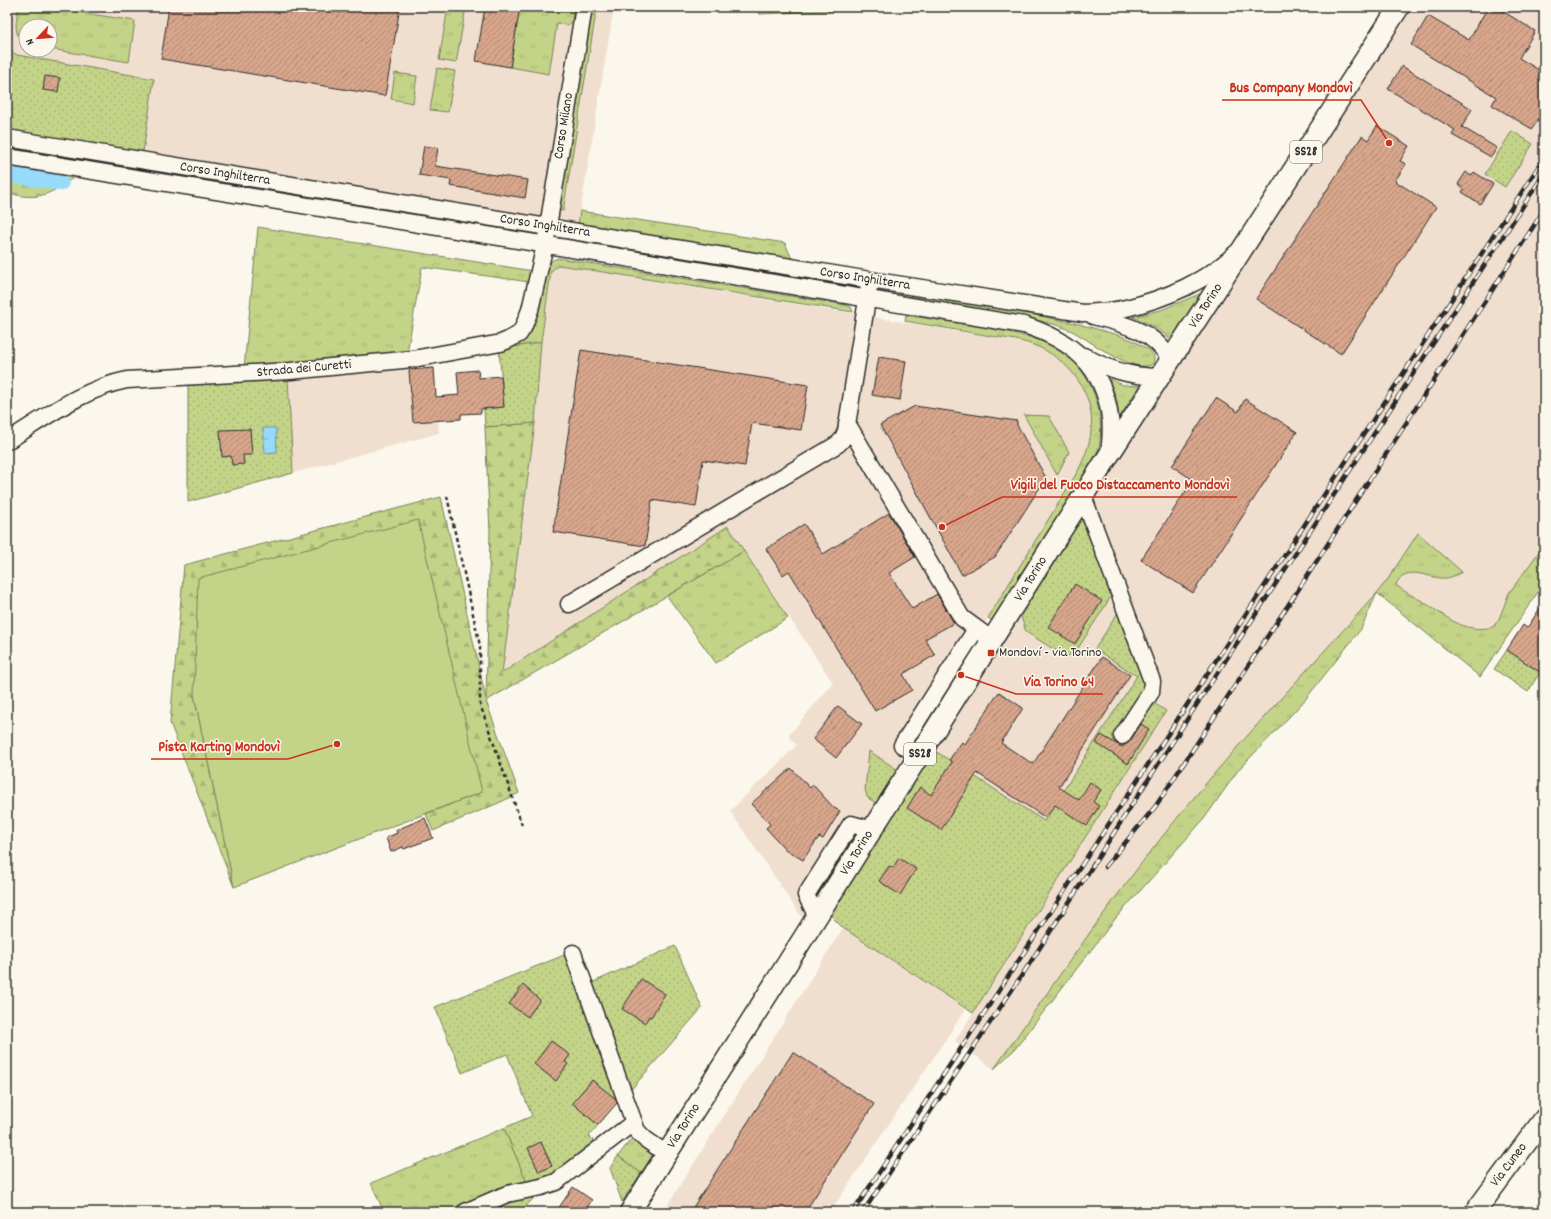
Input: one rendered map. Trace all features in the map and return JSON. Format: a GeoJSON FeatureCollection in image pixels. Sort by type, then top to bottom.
{"type":"FeatureCollection","features":[{"type":"Feature","properties":{"kind":"main road","name":"Via Torino"},"geometry":{"type":"LineString","coordinates":[[630,1212],[1109,455],[1399,7]]}},
{"type":"Feature","properties":{"kind":"main road","name":"Via Cuneo"},"geometry":{"type":"LineString","coordinates":[[1475,1212],[1544,1119]]}},
{"type":"Feature","properties":{"kind":"street","name":"Corso Milano"},"geometry":{"type":"LineString","coordinates":[[545,245],[584,7]]}},
{"type":"Feature","properties":{"kind":"street","name":"Corso Inghilterra"},"geometry":{"type":"LineString","coordinates":[[7,138],[870,280],[1083,313],[1121,323],[1146,334],[1161,346],[1170,360]]}},
{"type":"Feature","properties":{"kind":"street","name":"Corso Inghilterra"},"geometry":{"type":"LineString","coordinates":[[7,157],[1024,325],[1053,336],[1066,343],[1079,353],[1088,363],[1101,384],[1111,419],[1109,455]]}},
{"type":"Feature","properties":{"kind":"street"},"geometry":{"type":"LineString","coordinates":[[399,221],[402,203]]}},
{"type":"Feature","properties":{"kind":"street","name":"Corso Inghilterra"},"geometry":{"type":"LineString","coordinates":[[1083,313],[1126,308],[1189,285],[1208,275],[1247,242]]}},
{"type":"Feature","properties":{"kind":"street","name":"Strada dei Curetti"},"geometry":{"type":"LineString","coordinates":[[7,441],[82,395],[115,382],[126,380],[290,371],[413,359],[508,340],[519,334],[527,320],[545,245]]}},
{"type":"Feature","properties":{"kind":"street"},"geometry":{"type":"LineString","coordinates":[[867,298],[870,280]]}},
{"type":"Feature","properties":{"kind":"street","name":"Corso Inghilterra"},"geometry":{"type":"LineString","coordinates":[[569,604],[834,447],[842,440],[847,423],[867,298]]}},
{"type":"Feature","properties":{"kind":"street","name":"Corso Inghilterra"},"geometry":{"type":"LineString","coordinates":[[1079,353],[1111,369],[1125,374],[1159,377]]}},
{"type":"Feature","properties":{"kind":"street"},"geometry":{"type":"LineString","coordinates":[[847,423],[962,618],[992,640]]}},
{"type":"Feature","properties":{"kind":"street"},"geometry":{"type":"LineString","coordinates":[[1083,496],[1152,681],[1151,692],[1122,736]]}},
{"type":"Feature","properties":{"kind":"street"},"geometry":{"type":"LineString","coordinates":[[919,756],[902,745],[976,629]]}},
{"type":"Feature","properties":{"kind":"street","name":"Via Torino"},"geometry":{"type":"LineString","coordinates":[[572,953],[634,1122],[641,1136],[667,1154]]}},
{"type":"Feature","properties":{"kind":"street"},"geometry":{"type":"LineString","coordinates":[[465,1212],[507,1194],[541,1187],[556,1182],[634,1122]]}},
{"type":"Feature","properties":{"kind":"path"},"geometry":{"type":"LineString","coordinates":[[447,496],[480,646],[480,704],[522,825]]}},
{"type":"Feature","properties":{"kind":"shaded area"},"geometry":{"type":"Polygon","coordinates":[[[7,7],[614,7],[578,225],[7,130],[7,7]]]}},
{"type":"Feature","properties":{"kind":"shaded area"},"geometry":{"type":"Polygon","coordinates":[[[851,7],[931,7],[850,10],[851,7]]]}},
{"type":"Feature","properties":{"kind":"shaded area"},"geometry":{"type":"Polygon","coordinates":[[[1409,7],[1544,7],[1544,583],[1480,677],[1377,593],[1238,747],[1162,837],[1123,887],[994,1069],[955,1041],[1080,845],[932,749],[1409,7]]]}},
{"type":"Feature","properties":{"kind":"shaded area"},"geometry":{"type":"Polygon","coordinates":[[[559,265],[1017,341],[1033,345],[1057,357],[1083,387],[1089,403],[1092,417],[1092,430],[1089,445],[1071,485],[912,740],[916,743],[803,919],[730,811],[797,745],[788,736],[833,683],[728,526],[502,673],[535,423],[541,342],[551,271],[559,265]]]}},
{"type":"Feature","properties":{"kind":"shaded area"},"geometry":{"type":"Polygon","coordinates":[[[433,361],[439,433],[293,473],[288,378],[433,361]]]}},
{"type":"Feature","properties":{"kind":"shaded area"},"geometry":{"type":"Polygon","coordinates":[[[843,928],[966,1009],[830,1212],[663,1212],[843,928]]]}},
{"type":"Feature","properties":{"kind":"green space"},"geometry":{"type":"Polygon","coordinates":[[[19,7],[59,7],[59,9],[135,21],[129,62],[58,50],[58,18],[18,18],[18,34],[16,22],[19,7]]]}},
{"type":"Feature","properties":{"kind":"green space"},"geometry":{"type":"Polygon","coordinates":[[[448,7],[466,7],[456,63],[439,60],[448,7]]]}},
{"type":"Feature","properties":{"kind":"green space"},"geometry":{"type":"Polygon","coordinates":[[[520,7],[574,7],[572,20],[568,25],[557,23],[549,74],[510,67],[520,7]]]}},
{"type":"Feature","properties":{"kind":"green space"},"geometry":{"type":"Polygon","coordinates":[[[591,7],[597,7],[563,211],[557,210],[591,7]]]}},
{"type":"Feature","properties":{"kind":"green space"},"geometry":{"type":"Polygon","coordinates":[[[759,7],[851,7],[850,10],[759,14],[759,7]]]}},
{"type":"Feature","properties":{"kind":"green space"},"geometry":{"type":"Polygon","coordinates":[[[7,48],[18,55],[18,58],[34,58],[154,79],[143,152],[7,130],[7,48]]]}},
{"type":"Feature","properties":{"kind":"green space"},"geometry":{"type":"Polygon","coordinates":[[[437,68],[455,71],[448,112],[430,110],[437,68]]]}},
{"type":"Feature","properties":{"kind":"green space"},"geometry":{"type":"Polygon","coordinates":[[[395,73],[417,76],[413,103],[391,99],[395,73]]]}},
{"type":"Feature","properties":{"kind":"green space"},"geometry":{"type":"Polygon","coordinates":[[[1512,131],[1533,144],[1505,187],[1485,174],[1512,131]]]}},
{"type":"Feature","properties":{"kind":"green space"},"geometry":{"type":"Polygon","coordinates":[[[7,145],[151,168],[150,173],[7,150],[7,145]]]}},
{"type":"Feature","properties":{"kind":"green space"},"geometry":{"type":"Polygon","coordinates":[[[7,167],[73,178],[49,193],[34,196],[17,195],[7,192],[7,167]]]}},
{"type":"Feature","properties":{"kind":"green space"},"geometry":{"type":"Polygon","coordinates":[[[199,177],[371,204],[370,209],[198,181],[199,177]]]}},
{"type":"Feature","properties":{"kind":"green space"},"geometry":{"type":"Polygon","coordinates":[[[580,211],[785,243],[792,259],[578,225],[580,211]]]}},
{"type":"Feature","properties":{"kind":"green space"},"geometry":{"type":"Polygon","coordinates":[[[447,217],[505,226],[504,231],[447,222],[447,217]]]}},
{"type":"Feature","properties":{"kind":"green space"},"geometry":{"type":"Polygon","coordinates":[[[258,227],[533,271],[530,282],[422,267],[407,353],[244,368],[258,227]]]}},
{"type":"Feature","properties":{"kind":"green space"},"geometry":{"type":"Polygon","coordinates":[[[579,240],[788,273],[787,278],[579,244],[579,240]]]}},
{"type":"Feature","properties":{"kind":"green space"},"geometry":{"type":"Polygon","coordinates":[[[558,258],[846,305],[851,307],[853,312],[559,265],[551,271],[541,342],[499,350],[511,345],[546,267],[553,260],[558,258]]]}},
{"type":"Feature","properties":{"kind":"green space"},"geometry":{"type":"Polygon","coordinates":[[[801,275],[859,285],[858,290],[801,280],[801,275]]]}},
{"type":"Feature","properties":{"kind":"green space"},"geometry":{"type":"Polygon","coordinates":[[[1202,293],[1171,340],[1153,326],[1132,317],[1161,310],[1202,293]]]}},
{"type":"Feature","properties":{"kind":"green space"},"geometry":{"type":"Polygon","coordinates":[[[911,294],[1031,314],[1079,324],[1118,335],[1134,341],[1149,350],[1154,356],[1154,363],[1146,366],[1136,365],[1124,361],[1070,330],[1054,324],[1028,318],[912,298],[910,297],[911,294]]]}},
{"type":"Feature","properties":{"kind":"green space"},"geometry":{"type":"Polygon","coordinates":[[[906,315],[1010,332],[1039,340],[1057,348],[1068,356],[1082,371],[1089,383],[1096,401],[1101,434],[1100,444],[1095,458],[993,621],[988,618],[1078,471],[1088,446],[1091,431],[1089,403],[1077,378],[1068,367],[1057,358],[1033,345],[1015,340],[905,321],[906,315]]]}},
{"type":"Feature","properties":{"kind":"green space"},"geometry":{"type":"Polygon","coordinates":[[[541,342],[535,423],[485,427],[484,409],[504,407],[499,350],[541,342]]]}},
{"type":"Feature","properties":{"kind":"green space"},"geometry":{"type":"Polygon","coordinates":[[[288,378],[293,473],[188,502],[188,382],[288,378]]]}},
{"type":"Feature","properties":{"kind":"green space"},"geometry":{"type":"Polygon","coordinates":[[[1109,379],[1123,385],[1139,386],[1119,419],[1117,400],[1109,379]]]}},
{"type":"Feature","properties":{"kind":"green space"},"geometry":{"type":"Polygon","coordinates":[[[1024,415],[1049,416],[1069,452],[1057,475],[1024,415]]]}},
{"type":"Feature","properties":{"kind":"green space"},"geometry":{"type":"Polygon","coordinates":[[[535,423],[502,673],[728,526],[744,551],[486,701],[519,793],[433,831],[426,814],[482,792],[194,695],[234,887],[170,723],[184,565],[441,497],[486,699],[490,532],[485,427],[535,423]]]}},
{"type":"Feature","properties":{"kind":"green space"},"geometry":{"type":"Polygon","coordinates":[[[1082,515],[1112,595],[1075,653],[1067,656],[1026,632],[1020,613],[1082,515]]]}},
{"type":"Feature","properties":{"kind":"green space"},"geometry":{"type":"Polygon","coordinates":[[[418,520],[482,792],[234,887],[194,695],[198,578],[418,520]]]}},
{"type":"Feature","properties":{"kind":"green space"},"geometry":{"type":"Polygon","coordinates":[[[1418,533],[1462,572],[1447,578],[1410,573],[1404,575],[1396,585],[1447,618],[1464,626],[1482,629],[1493,627],[1499,619],[1509,593],[1544,545],[1544,583],[1480,677],[1377,593],[1418,533]]]}},
{"type":"Feature","properties":{"kind":"green space"},"geometry":{"type":"Polygon","coordinates":[[[744,551],[788,618],[716,663],[667,596],[744,551]]]}},
{"type":"Feature","properties":{"kind":"green space"},"geometry":{"type":"Polygon","coordinates":[[[1377,593],[1361,629],[1304,701],[1239,769],[1204,819],[1115,919],[1015,1049],[994,1069],[1097,923],[1187,805],[1240,744],[1377,593]]]}},
{"type":"Feature","properties":{"kind":"green space"},"geometry":{"type":"Polygon","coordinates":[[[1120,609],[1148,680],[1143,696],[1166,711],[973,1013],[843,928],[828,913],[932,749],[1044,821],[1137,676],[1095,649],[1120,609]]]}},
{"type":"Feature","properties":{"kind":"green space"},"geometry":{"type":"Polygon","coordinates":[[[974,640],[979,643],[916,743],[912,740],[974,640]]]}},
{"type":"Feature","properties":{"kind":"green space"},"geometry":{"type":"Polygon","coordinates":[[[1507,650],[1540,672],[1528,692],[1494,669],[1507,650]]]}},
{"type":"Feature","properties":{"kind":"green space"},"geometry":{"type":"Polygon","coordinates":[[[869,751],[898,770],[877,804],[867,797],[865,789],[869,751]]]}},
{"type":"Feature","properties":{"kind":"green space"},"geometry":{"type":"Polygon","coordinates":[[[675,946],[702,1008],[628,1093],[589,984],[675,946]]]}},
{"type":"Feature","properties":{"kind":"green space"},"geometry":{"type":"Polygon","coordinates":[[[567,954],[618,1101],[592,1080],[581,1093],[598,1125],[589,1136],[598,1145],[562,1174],[528,1185],[504,1128],[532,1116],[507,1054],[462,1073],[435,1007],[567,954]]]}},
{"type":"Feature","properties":{"kind":"green space"},"geometry":{"type":"Polygon","coordinates":[[[504,1128],[528,1185],[498,1193],[453,1212],[384,1212],[371,1183],[504,1128]]]}},
{"type":"Feature","properties":{"kind":"green space"},"geometry":{"type":"Polygon","coordinates":[[[632,1138],[654,1153],[641,1173],[618,1156],[632,1138]]]}},
{"type":"Feature","properties":{"kind":"green space"},"geometry":{"type":"Polygon","coordinates":[[[618,1156],[641,1173],[622,1202],[610,1168],[618,1156]]]}},
{"type":"Feature","properties":{"kind":"green space"},"geometry":{"type":"Polygon","coordinates":[[[540,1192],[520,1212],[477,1212],[540,1192]]]}},
{"type":"Feature","properties":{"kind":"water"},"geometry":{"type":"Polygon","coordinates":[[[263,428],[276,428],[277,452],[265,453],[263,428]]]}},
{"type":"Feature","properties":{"kind":"building"},"geometry":{"type":"Polygon","coordinates":[[[169,7],[400,7],[385,96],[161,59],[169,7]]]}},
{"type":"Feature","properties":{"kind":"building"},"geometry":{"type":"Polygon","coordinates":[[[485,7],[520,7],[510,67],[476,61],[485,7]]]}},
{"type":"Feature","properties":{"kind":"building"},"geometry":{"type":"Polygon","coordinates":[[[1488,7],[1496,7],[1535,31],[1519,58],[1544,73],[1544,121],[1539,119],[1532,129],[1492,105],[1496,97],[1411,45],[1428,16],[1469,40],[1488,7]]]}},
{"type":"Feature","properties":{"kind":"building"},"geometry":{"type":"Polygon","coordinates":[[[1402,66],[1472,109],[1462,127],[1497,148],[1491,157],[1452,135],[1455,130],[1388,89],[1402,66]]]}},
{"type":"Feature","properties":{"kind":"building"},"geometry":{"type":"Polygon","coordinates":[[[45,76],[60,78],[58,92],[43,90],[45,76]]]}},
{"type":"Feature","properties":{"kind":"building"},"geometry":{"type":"Polygon","coordinates":[[[1377,126],[1409,146],[1400,161],[1406,164],[1395,181],[1436,207],[1341,354],[1256,299],[1362,136],[1368,140],[1377,126]]]}},
{"type":"Feature","properties":{"kind":"building"},"geometry":{"type":"Polygon","coordinates":[[[424,146],[438,148],[435,166],[528,180],[525,198],[450,186],[451,180],[419,175],[424,146]]]}},
{"type":"Feature","properties":{"kind":"building"},"geometry":{"type":"Polygon","coordinates":[[[1466,172],[1471,176],[1474,172],[1493,184],[1480,204],[1462,192],[1464,189],[1458,184],[1466,172]]]}},
{"type":"Feature","properties":{"kind":"building"},"geometry":{"type":"Polygon","coordinates":[[[581,350],[808,385],[801,430],[752,423],[745,466],[703,460],[696,507],[652,500],[645,546],[553,532],[581,350]]]}},
{"type":"Feature","properties":{"kind":"building"},"geometry":{"type":"Polygon","coordinates":[[[879,357],[906,361],[900,400],[872,395],[879,357]]]}},
{"type":"Feature","properties":{"kind":"building"},"geometry":{"type":"Polygon","coordinates":[[[434,368],[436,397],[459,395],[457,372],[478,370],[479,378],[501,376],[504,407],[481,409],[481,413],[461,414],[461,419],[413,422],[409,370],[434,368]]]}},
{"type":"Feature","properties":{"kind":"building"},"geometry":{"type":"Polygon","coordinates":[[[1216,398],[1238,412],[1245,399],[1297,432],[1193,593],[1141,560],[1193,480],[1172,466],[1216,398]]]}},
{"type":"Feature","properties":{"kind":"building"},"geometry":{"type":"Polygon","coordinates":[[[915,406],[1017,421],[1017,425],[1046,478],[995,557],[962,575],[880,425],[915,406]]]}},
{"type":"Feature","properties":{"kind":"building"},"geometry":{"type":"Polygon","coordinates":[[[250,429],[252,455],[243,455],[244,464],[232,465],[231,456],[222,457],[220,430],[250,429]]]}},
{"type":"Feature","properties":{"kind":"building"},"geometry":{"type":"Polygon","coordinates":[[[889,513],[915,557],[889,573],[912,609],[937,594],[954,623],[925,639],[935,655],[903,674],[912,690],[875,711],[789,571],[783,575],[766,549],[804,524],[823,554],[889,513]]]}},
{"type":"Feature","properties":{"kind":"building"},"geometry":{"type":"Polygon","coordinates":[[[1075,584],[1102,601],[1075,644],[1048,627],[1075,584]]]}},
{"type":"Feature","properties":{"kind":"building"},"geometry":{"type":"Polygon","coordinates":[[[1544,602],[1544,675],[1507,650],[1523,625],[1527,628],[1544,602]]]}},
{"type":"Feature","properties":{"kind":"building"},"geometry":{"type":"Polygon","coordinates":[[[1102,657],[1130,675],[1059,787],[1079,800],[1090,782],[1101,790],[1093,802],[1099,806],[1087,826],[1055,805],[1046,818],[977,773],[941,830],[907,808],[920,787],[931,795],[952,762],[949,760],[962,742],[965,744],[999,692],[1023,708],[1001,743],[1033,764],[1102,657]]]}},
{"type":"Feature","properties":{"kind":"building"},"geometry":{"type":"Polygon","coordinates":[[[838,706],[862,724],[836,758],[813,739],[838,706]]]}},
{"type":"Feature","properties":{"kind":"building"},"geometry":{"type":"Polygon","coordinates":[[[1141,724],[1149,729],[1128,764],[1096,743],[1101,735],[1122,747],[1130,741],[1141,724]]]}},
{"type":"Feature","properties":{"kind":"building"},"geometry":{"type":"Polygon","coordinates":[[[791,768],[810,788],[813,785],[834,808],[840,811],[823,839],[819,837],[803,860],[786,850],[766,828],[770,824],[751,804],[791,768]]]}},
{"type":"Feature","properties":{"kind":"building"},"geometry":{"type":"Polygon","coordinates":[[[425,818],[433,838],[404,849],[403,847],[391,852],[386,838],[397,833],[396,830],[425,818]]]}},
{"type":"Feature","properties":{"kind":"building"},"geometry":{"type":"Polygon","coordinates":[[[899,858],[916,869],[900,895],[879,881],[889,866],[893,868],[899,858]]]}},
{"type":"Feature","properties":{"kind":"building"},"geometry":{"type":"Polygon","coordinates":[[[641,979],[665,994],[651,1017],[649,1016],[645,1023],[622,1009],[641,979]]]}},
{"type":"Feature","properties":{"kind":"building"},"geometry":{"type":"Polygon","coordinates":[[[523,985],[540,1000],[528,1017],[509,1004],[523,985]]]}},
{"type":"Feature","properties":{"kind":"building"},"geometry":{"type":"Polygon","coordinates":[[[551,1041],[570,1055],[565,1062],[568,1064],[556,1081],[534,1064],[551,1041]]]}},
{"type":"Feature","properties":{"kind":"building"},"geometry":{"type":"Polygon","coordinates":[[[793,1052],[874,1104],[805,1212],[690,1212],[793,1052]]]}},
{"type":"Feature","properties":{"kind":"building"},"geometry":{"type":"Polygon","coordinates":[[[592,1080],[616,1099],[617,1103],[598,1125],[572,1103],[592,1080]]]}},
{"type":"Feature","properties":{"kind":"building"},"geometry":{"type":"Polygon","coordinates":[[[541,1142],[552,1166],[539,1172],[528,1148],[541,1142]]]}},
{"type":"Feature","properties":{"kind":"building"},"geometry":{"type":"Polygon","coordinates":[[[573,1187],[592,1200],[584,1212],[556,1212],[573,1187]]]}},
{"type":"Feature","properties":{"kind":"waterway"},"geometry":{"type":"LineString","coordinates":[[7,174],[61,183]]}},
{"type":"Feature","properties":{"kind":"railway"},"geometry":{"type":"LineString","coordinates":[[853,1212],[1166,737],[1544,158]]}},
{"type":"Feature","properties":{"kind":"railway"},"geometry":{"type":"LineString","coordinates":[[863,1212],[1028,966],[1197,704],[1544,174]]}},
{"type":"Feature","properties":{"kind":"railway"},"geometry":{"type":"LineString","coordinates":[[1105,867],[1155,807],[1300,587],[1544,210]]}},
{"type":"Feature","properties":{"kind":"place","name":"Bus Company Mondovì"},"geometry":{"type":"Point","coordinates":[1389,143]}},
{"type":"Feature","properties":{"kind":"place","name":"Vigili del Fuoco Distaccamento Mondovì"},"geometry":{"type":"Point","coordinates":[942,527]}},
{"type":"Feature","properties":{"kind":"place","name":"Mondoví - via Torino"},"geometry":{"type":"Point","coordinates":[991,653]}},
{"type":"Feature","properties":{"kind":"place","name":"Via Torino 64"},"geometry":{"type":"Point","coordinates":[961,675]}},
{"type":"Feature","properties":{"kind":"place","name":"Pista Karting Mondovì"},"geometry":{"type":"Point","coordinates":[337,744]}}]}
